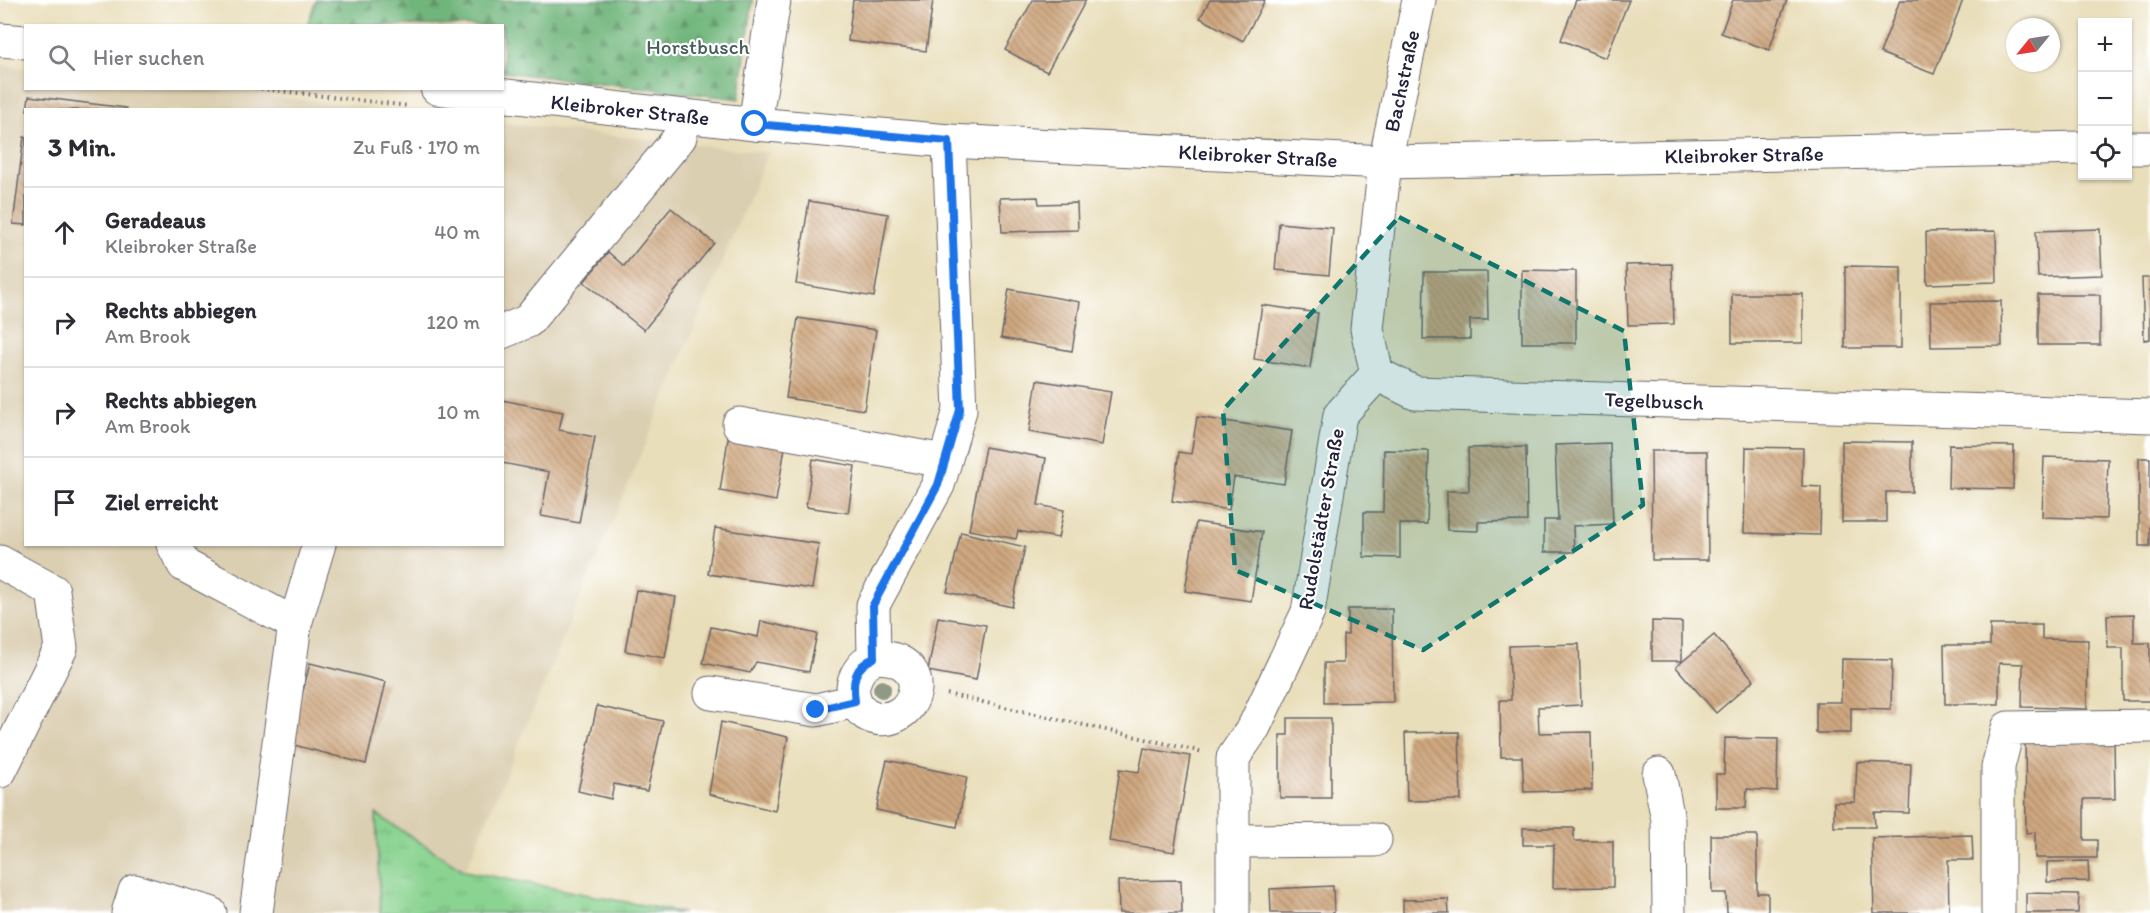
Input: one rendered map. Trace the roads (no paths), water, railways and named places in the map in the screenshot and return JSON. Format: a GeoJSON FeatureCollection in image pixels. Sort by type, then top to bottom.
{"type":"FeatureCollection","features":[{"type":"Feature","properties":{"kind":"street"},"geometry":{"type":"LineString","coordinates":[[755,124],[774,0]]}},
{"type":"Feature","properties":{"kind":"street","name":"Bachstraße"},"geometry":{"type":"LineString","coordinates":[[1385,162],[1419,0]]}},
{"type":"Feature","properties":{"kind":"street"},"geometry":{"type":"LineString","coordinates":[[0,39],[24,42]]}},
{"type":"Feature","properties":{"kind":"street","name":"Kleibroker Straße"},"geometry":{"type":"LineString","coordinates":[[426,98],[682,116],[949,141],[1385,162],[2078,148]]}},
{"type":"Feature","properties":{"kind":"street"},"geometry":{"type":"LineString","coordinates":[[504,331],[528,321],[536,312],[680,137],[682,116]]}},
{"type":"Feature","properties":{"kind":"street"},"geometry":{"type":"LineString","coordinates":[[874,658],[873,605],[938,485],[960,410],[949,141]]}},
{"type":"Feature","properties":{"kind":"street"},"geometry":{"type":"LineString","coordinates":[[2132,148],[2150,148]]}},
{"type":"Feature","properties":{"kind":"street"},"geometry":{"type":"LineString","coordinates":[[1377,374],[1367,329],[1385,162]]}},
{"type":"Feature","properties":{"kind":"street","name":"Tegelbusch"},"geometry":{"type":"LineString","coordinates":[[1377,374],[1415,393],[2150,416]]}},
{"type":"Feature","properties":{"kind":"street","name":"Rudolstädter Straße"},"geometry":{"type":"LineString","coordinates":[[1234,841],[1233,758],[1254,727],[1308,612],[1340,415],[1377,374]]}},
{"type":"Feature","properties":{"kind":"street"},"geometry":{"type":"LineString","coordinates":[[739,424],[944,461]]}},
{"type":"Feature","properties":{"kind":"street"},"geometry":{"type":"LineString","coordinates":[[174,546],[183,565],[295,624]]}},
{"type":"Feature","properties":{"kind":"street"},"geometry":{"type":"LineString","coordinates":[[256,913],[295,624],[318,546]]}},
{"type":"Feature","properties":{"kind":"street"},"geometry":{"type":"LineString","coordinates":[[0,562],[53,591],[61,648],[0,771]]}},
{"type":"Feature","properties":{"kind":"street"},"geometry":{"type":"LineString","coordinates":[[886,656],[901,661],[911,672],[915,687],[911,704],[899,716],[882,720],[866,714],[855,701],[852,682],[856,672],[874,658],[886,656]]}},
{"type":"Feature","properties":{"kind":"street"},"geometry":{"type":"LineString","coordinates":[[711,693],[816,710],[855,701]]}},
{"type":"Feature","properties":{"kind":"street"},"geometry":{"type":"LineString","coordinates":[[1998,913],[1998,767],[2008,728],[2150,726]]}},
{"type":"Feature","properties":{"kind":"street"},"geometry":{"type":"LineString","coordinates":[[1659,774],[1668,820],[1670,913]]}},
{"type":"Feature","properties":{"kind":"street"},"geometry":{"type":"LineString","coordinates":[[1233,913],[1234,841],[1375,840]]}},
{"type":"Feature","properties":{"kind":"street"},"geometry":{"type":"LineString","coordinates":[[128,913],[135,891],[210,913]]}},
{"type":"Feature","properties":{"kind":"park label","name":"Horstbusch"},"geometry":{"type":"Point","coordinates":[698,47]}}]}
